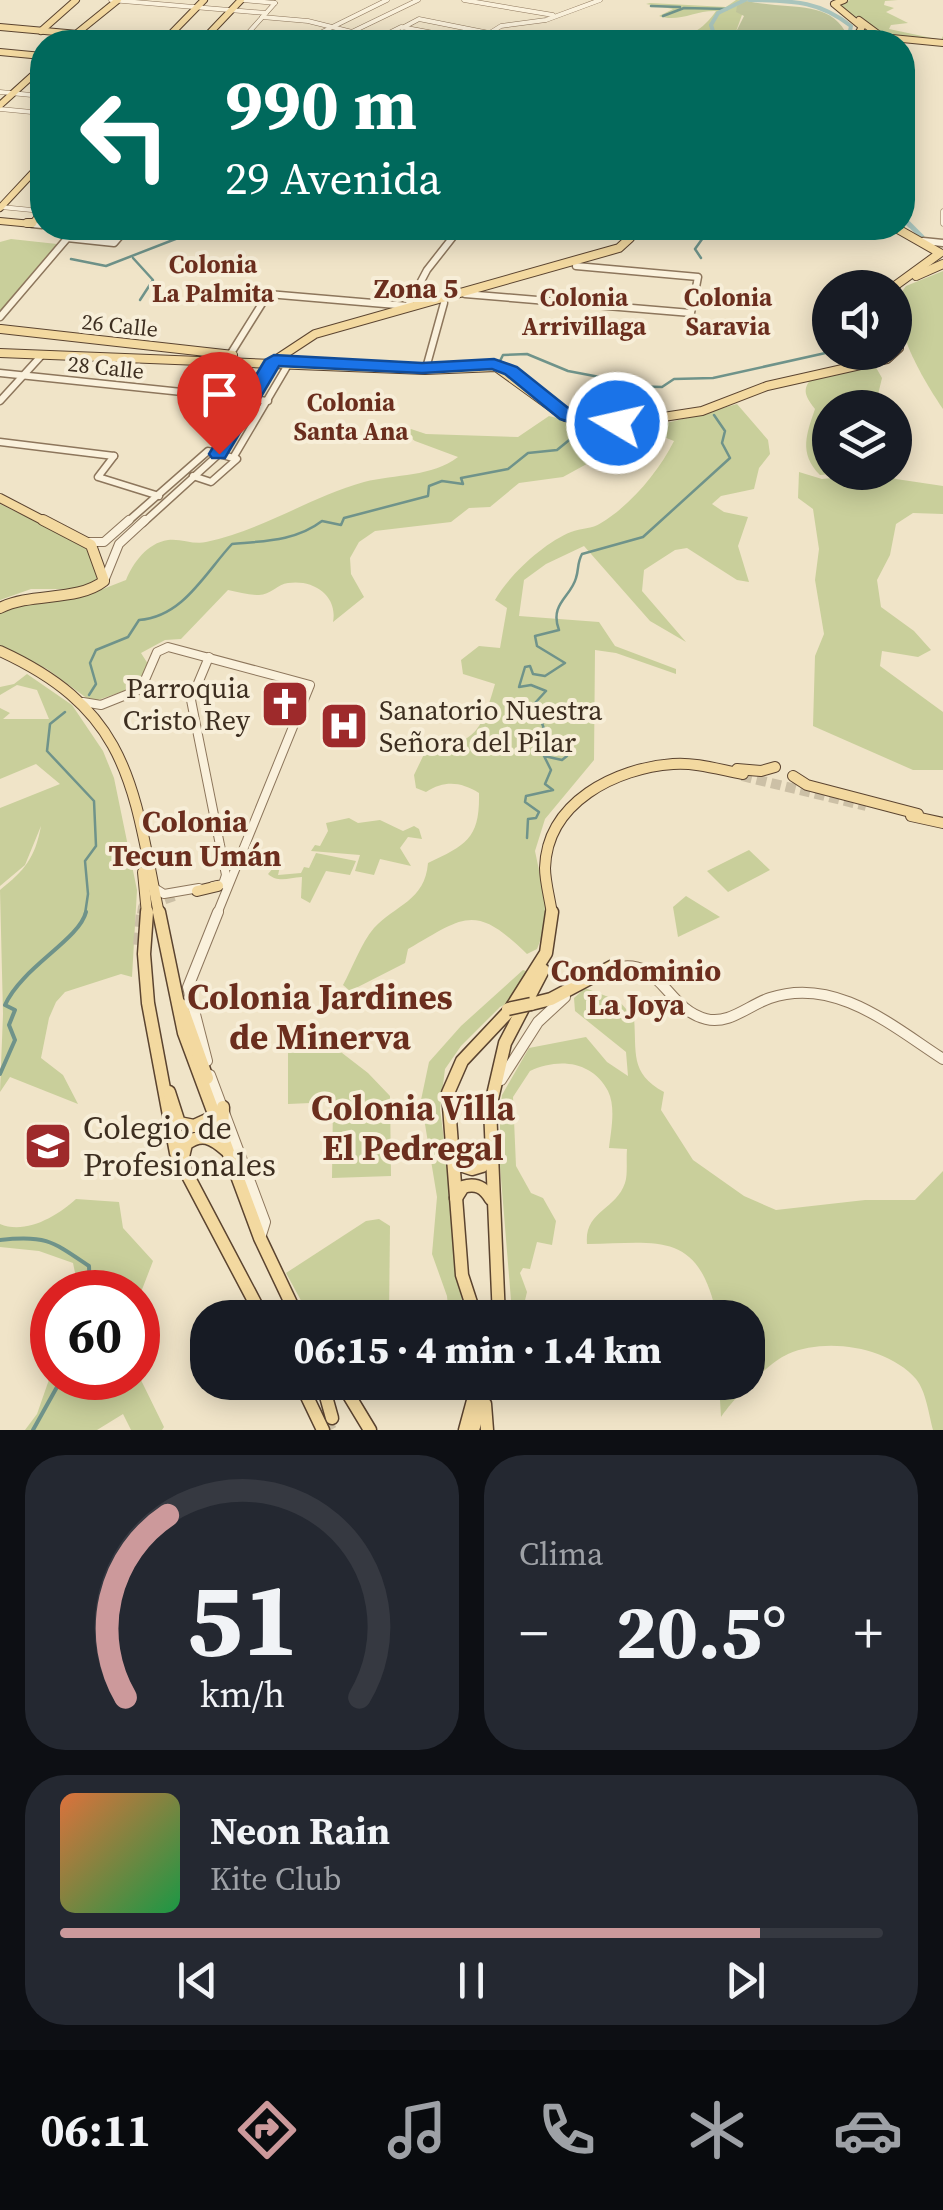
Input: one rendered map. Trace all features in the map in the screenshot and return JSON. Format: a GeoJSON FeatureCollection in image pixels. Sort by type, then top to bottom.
{"type":"FeatureCollection","features":[{"type":"Feature","properties":{"kind":"main road"},"geometry":{"type":"LineString","coordinates":[[0,27],[41,30],[76,0]]}},
{"type":"Feature","properties":{"kind":"main road"},"geometry":{"type":"LineString","coordinates":[[82,30],[115,0]]}},
{"type":"Feature","properties":{"kind":"main road"},"geometry":{"type":"LineString","coordinates":[[174,30],[204,0]]}},
{"type":"Feature","properties":{"kind":"main road"},"geometry":{"type":"LineString","coordinates":[[213,30],[242,0]]}},
{"type":"Feature","properties":{"kind":"main road"},"geometry":{"type":"LineString","coordinates":[[845,0],[834,4],[872,30]]}},
{"type":"Feature","properties":{"kind":"main road"},"geometry":{"type":"LineString","coordinates":[[861,30],[864,25]]}},
{"type":"Feature","properties":{"kind":"main road"},"geometry":{"type":"LineString","coordinates":[[915,41],[943,44]]}},
{"type":"Feature","properties":{"kind":"main road"},"geometry":{"type":"LineString","coordinates":[[0,52],[30,55]]}},
{"type":"Feature","properties":{"kind":"main road"},"geometry":{"type":"LineString","coordinates":[[0,107],[30,78]]}},
{"type":"Feature","properties":{"kind":"main road"},"geometry":{"type":"LineString","coordinates":[[1,208],[30,176]]}},
{"type":"Feature","properties":{"kind":"main road"},"geometry":{"type":"LineString","coordinates":[[0,221],[30,224]]}},
{"type":"Feature","properties":{"kind":"main road"},"geometry":{"type":"LineString","coordinates":[[915,238],[942,254]]}},
{"type":"Feature","properties":{"kind":"main road"},"geometry":{"type":"LineString","coordinates":[[274,361],[315,334],[582,265],[634,240]]}},
{"type":"Feature","properties":{"kind":"main road"},"geometry":{"type":"LineString","coordinates":[[912,278],[942,254]]}},
{"type":"Feature","properties":{"kind":"main road"},"geometry":{"type":"LineString","coordinates":[[912,273],[942,254]]}},
{"type":"Feature","properties":{"kind":"main road"},"geometry":{"type":"LineString","coordinates":[[912,275],[923,272]]}},
{"type":"Feature","properties":{"kind":"main road"},"geometry":{"type":"LineString","coordinates":[[287,362],[287,355],[320,335],[468,294]]}},
{"type":"Feature","properties":{"kind":"main road","name":"26 Calle"},"geometry":{"type":"LineString","coordinates":[[1,330],[274,361]]}},
{"type":"Feature","properties":{"kind":"main road"},"geometry":{"type":"LineString","coordinates":[[0,353],[399,369],[479,365],[501,368],[558,413],[587,423],[624,424],[702,411],[767,386],[839,370]]}},
{"type":"Feature","properties":{"kind":"main road"},"geometry":{"type":"LineString","coordinates":[[287,362],[425,368],[502,366],[560,411],[587,423],[617,423],[700,409],[760,386],[832,370]]}},
{"type":"Feature","properties":{"kind":"main road"},"geometry":{"type":"LineString","coordinates":[[0,500],[84,540],[94,551],[104,581],[87,592],[37,593],[0,606]]}},
{"type":"Feature","properties":{"kind":"main road"},"geometry":{"type":"LineString","coordinates":[[0,500],[94,551]]}},
{"type":"Feature","properties":{"kind":"main road"},"geometry":{"type":"LineString","coordinates":[[0,653],[42,672],[83,702],[110,734],[124,762],[152,885],[224,1144],[260,1238],[289,1300]]}},
{"type":"Feature","properties":{"kind":"main road"},"geometry":{"type":"LineString","coordinates":[[0,653],[68,696],[93,721],[116,756],[128,790],[148,898],[144,954],[150,1026]]}},
{"type":"Feature","properties":{"kind":"main road"},"geometry":{"type":"LineString","coordinates":[[470,1300],[462,1275],[448,1092],[456,1071],[510,1010],[546,952],[552,914],[544,867],[548,844],[557,826],[577,800],[600,783],[630,770],[676,764],[758,772],[775,767]]}},
{"type":"Feature","properties":{"kind":"main road"},"geometry":{"type":"LineString","coordinates":[[612,966],[551,999],[504,1011],[463,1053],[450,1073],[444,1094],[460,1165],[480,1167],[506,1043],[556,941],[558,914],[550,860],[568,818],[604,786],[641,772],[685,767],[742,775],[676,764]]}},
{"type":"Feature","properties":{"kind":"main road"},"geometry":{"type":"LineString","coordinates":[[793,776],[807,785],[943,822]]}},
{"type":"Feature","properties":{"kind":"main road"},"geometry":{"type":"LineString","coordinates":[[918,814],[866,804],[943,822]]}},
{"type":"Feature","properties":{"kind":"main road"},"geometry":{"type":"LineString","coordinates":[[197,890],[222,876]]}},
{"type":"Feature","properties":{"kind":"main road"},"geometry":{"type":"LineString","coordinates":[[139,945],[142,991],[181,1166],[254,1300]]}},
{"type":"Feature","properties":{"kind":"main road"},"geometry":{"type":"LineString","coordinates":[[185,996],[186,1013],[219,1106],[224,1144]]}},
{"type":"Feature","properties":{"kind":"main road"},"geometry":{"type":"LineString","coordinates":[[158,1068],[164,1071],[179,1123],[194,1126],[208,1120]]}},
{"type":"Feature","properties":{"kind":"main road"},"geometry":{"type":"LineString","coordinates":[[489,1115],[498,1300]]}},
{"type":"Feature","properties":{"kind":"main road"},"geometry":{"type":"LineString","coordinates":[[181,1166],[186,1144],[198,1136],[224,1144]]}},
{"type":"Feature","properties":{"kind":"main road"},"geometry":{"type":"LineString","coordinates":[[456,1200],[460,1190],[472,1184],[484,1189],[491,1200]]}},
{"type":"Feature","properties":{"kind":"main road"},"geometry":{"type":"LineString","coordinates":[[312,1400],[328,1424]]}},
{"type":"Feature","properties":{"kind":"main road"},"geometry":{"type":"LineString","coordinates":[[347,1400],[362,1430]]}},
{"type":"Feature","properties":{"kind":"main road"},"geometry":{"type":"LineString","coordinates":[[350,1400],[370,1430]]}},
{"type":"Feature","properties":{"kind":"main road"},"geometry":{"type":"LineString","coordinates":[[465,1430],[478,1400]]}},
{"type":"Feature","properties":{"kind":"main road"},"geometry":{"type":"LineString","coordinates":[[473,1430],[480,1400]]}},
{"type":"Feature","properties":{"kind":"main road"},"geometry":{"type":"LineString","coordinates":[[484,1400],[487,1430]]}},
{"type":"Feature","properties":{"kind":"street"},"geometry":{"type":"LineString","coordinates":[[115,0],[232,10],[344,30]]}},
{"type":"Feature","properties":{"kind":"street"},"geometry":{"type":"LineString","coordinates":[[242,0],[275,2],[251,30]]}},
{"type":"Feature","properties":{"kind":"street"},"geometry":{"type":"LineString","coordinates":[[326,30],[388,0]]}},
{"type":"Feature","properties":{"kind":"street"},"geometry":{"type":"LineString","coordinates":[[356,30],[418,0]]}},
{"type":"Feature","properties":{"kind":"street"},"geometry":{"type":"LineString","coordinates":[[464,0],[559,16]]}},
{"type":"Feature","properties":{"kind":"street"},"geometry":{"type":"LineString","coordinates":[[495,30],[559,16],[601,0]]}},
{"type":"Feature","properties":{"kind":"street"},"geometry":{"type":"LineString","coordinates":[[396,30],[419,19],[474,30]]}},
{"type":"Feature","properties":{"kind":"street"},"geometry":{"type":"LineString","coordinates":[[402,27],[415,30]]}},
{"type":"Feature","properties":{"kind":"street"},"geometry":{"type":"LineString","coordinates":[[0,92],[30,95]]}},
{"type":"Feature","properties":{"kind":"street"},"geometry":{"type":"LineString","coordinates":[[0,107],[30,111]]}},
{"type":"Feature","properties":{"kind":"street"},"geometry":{"type":"LineString","coordinates":[[1,208],[30,211]]}},
{"type":"Feature","properties":{"kind":"street"},"geometry":{"type":"LineString","coordinates":[[943,211],[943,224]]}},
{"type":"Feature","properties":{"kind":"street"},"geometry":{"type":"LineString","coordinates":[[0,315],[65,240]]}},
{"type":"Feature","properties":{"kind":"street"},"geometry":{"type":"LineString","coordinates":[[86,240],[117,240]]}},
{"type":"Feature","properties":{"kind":"street"},"geometry":{"type":"LineString","coordinates":[[149,359],[231,356],[268,294],[414,308],[427,270],[451,240]]}},
{"type":"Feature","properties":{"kind":"street"},"geometry":{"type":"LineString","coordinates":[[468,294],[687,316],[691,312],[698,277],[582,265]]}},
{"type":"Feature","properties":{"kind":"street"},"geometry":{"type":"LineString","coordinates":[[425,368],[444,303]]}},
{"type":"Feature","properties":{"kind":"street"},"geometry":{"type":"LineString","coordinates":[[0,401],[40,356]]}},
{"type":"Feature","properties":{"kind":"street"},"geometry":{"type":"LineString","coordinates":[[235,458],[218,454],[208,451],[104,542],[103,548],[122,540],[218,454],[274,361]]}},
{"type":"Feature","properties":{"kind":"street"},"geometry":{"type":"LineString","coordinates":[[193,476],[212,482],[235,458],[287,362]]}},
{"type":"Feature","properties":{"kind":"street","name":"28 Calle"},"geometry":{"type":"LineString","coordinates":[[0,373],[268,401]]}},
{"type":"Feature","properties":{"kind":"street"},"geometry":{"type":"LineString","coordinates":[[0,442],[114,456],[98,477],[168,499]]}},
{"type":"Feature","properties":{"kind":"street"},"geometry":{"type":"LineString","coordinates":[[84,540],[104,542]]}},
{"type":"Feature","properties":{"kind":"street"},"geometry":{"type":"LineString","coordinates":[[104,581],[122,540]]}},
{"type":"Feature","properties":{"kind":"street"},"geometry":{"type":"LineString","coordinates":[[83,702],[101,705],[141,689],[156,652],[168,646],[310,685],[185,996],[219,1106],[265,1222],[260,1238]]}},
{"type":"Feature","properties":{"kind":"street"},"geometry":{"type":"LineString","coordinates":[[209,657],[190,695],[222,876]]}},
{"type":"Feature","properties":{"kind":"street"},"geometry":{"type":"LineString","coordinates":[[152,885],[164,894],[222,876],[232,862],[237,870]]}},
{"type":"Feature","properties":{"kind":"street"},"geometry":{"type":"LineString","coordinates":[[489,1115],[512,1058],[544,1014],[612,966],[640,967],[687,1009],[708,1020],[728,1018],[786,992],[810,990],[848,1000],[943,1059]]}},
{"type":"Feature","properties":{"kind":"green space"},"geometry":{"type":"Polygon","coordinates":[[[736,0],[789,2],[747,1],[737,30],[696,30],[716,11],[666,18],[659,16],[673,9],[646,4],[650,3],[726,7],[736,0]]]}},
{"type":"Feature","properties":{"kind":"green space"},"geometry":{"type":"Polygon","coordinates":[[[850,0],[898,0],[885,1],[884,5],[894,8],[886,12],[908,23],[891,25],[889,29],[894,30],[874,30],[839,5],[850,0]]]}},
{"type":"Feature","properties":{"kind":"green space"},"geometry":{"type":"Polygon","coordinates":[[[747,1],[817,10],[828,14],[844,30],[737,30],[744,16],[736,12],[737,6],[747,1]]]}},
{"type":"Feature","properties":{"kind":"green space"},"geometry":{"type":"Polygon","coordinates":[[[915,34],[941,40],[943,36],[943,43],[915,40],[915,34]]]}},
{"type":"Feature","properties":{"kind":"green space"},"geometry":{"type":"Polygon","coordinates":[[[11,239],[57,244],[0,311],[0,242],[11,239]]]}},
{"type":"Feature","properties":{"kind":"green space"},"geometry":{"type":"Polygon","coordinates":[[[943,271],[943,409],[912,354],[912,284],[943,271]]]}},
{"type":"Feature","properties":{"kind":"green space"},"geometry":{"type":"Polygon","coordinates":[[[847,370],[877,370],[882,378],[879,390],[812,390],[812,404],[806,390],[812,378],[847,370]]]}},
{"type":"Feature","properties":{"kind":"green space"},"geometry":{"type":"Polygon","coordinates":[[[737,404],[768,440],[770,454],[759,468],[754,489],[721,496],[712,504],[724,512],[748,517],[738,546],[749,582],[737,580],[687,548],[675,550],[644,570],[642,591],[686,642],[650,621],[584,546],[546,564],[524,580],[519,616],[599,622],[615,646],[676,669],[676,674],[616,653],[595,650],[594,760],[545,819],[535,851],[549,918],[537,949],[527,954],[494,927],[469,920],[443,929],[408,949],[405,963],[350,991],[343,985],[374,928],[421,886],[428,863],[462,845],[474,830],[479,793],[453,784],[426,792],[416,788],[414,775],[427,748],[457,743],[481,723],[495,684],[463,674],[461,660],[479,646],[500,648],[507,608],[495,600],[518,571],[550,543],[598,525],[623,507],[652,475],[674,441],[656,434],[636,437],[563,477],[519,483],[490,507],[469,508],[451,522],[375,531],[359,542],[350,558],[351,574],[364,597],[333,622],[328,597],[307,584],[284,584],[259,595],[228,590],[181,639],[165,640],[141,653],[148,664],[141,685],[92,702],[47,669],[0,645],[0,611],[50,594],[85,596],[126,580],[142,555],[160,542],[201,543],[226,537],[344,488],[425,472],[458,457],[415,441],[403,432],[411,429],[426,434],[518,437],[549,416],[603,430],[671,422],[737,404]]]}},
{"type":"Feature","properties":{"kind":"green space"},"geometry":{"type":"Polygon","coordinates":[[[812,419],[812,465],[807,451],[812,419]]]}},
{"type":"Feature","properties":{"kind":"green space"},"geometry":{"type":"Polygon","coordinates":[[[799,472],[812,476],[812,490],[912,490],[912,481],[943,486],[943,514],[913,513],[896,524],[890,555],[877,580],[881,607],[914,631],[931,650],[918,657],[882,651],[880,666],[943,712],[943,770],[913,770],[813,726],[815,656],[824,634],[815,580],[819,549],[813,509],[798,498],[799,472]]]}},
{"type":"Feature","properties":{"kind":"green space"},"geometry":{"type":"Polygon","coordinates":[[[0,504],[88,547],[99,580],[85,589],[31,589],[0,600],[0,504]]]}},
{"type":"Feature","properties":{"kind":"green space"},"geometry":{"type":"Polygon","coordinates":[[[27,674],[72,705],[103,751],[114,778],[137,890],[132,977],[121,974],[65,992],[49,1018],[41,1058],[63,1075],[78,1104],[10,1077],[0,1092],[0,890],[16,876],[28,862],[41,826],[25,865],[0,886],[0,808],[60,784],[36,764],[0,779],[0,708],[10,713],[3,719],[49,719],[37,690],[17,685],[0,695],[0,687],[14,684],[27,674]]]}},
{"type":"Feature","properties":{"kind":"green space"},"geometry":{"type":"Polygon","coordinates":[[[349,818],[358,823],[380,820],[403,831],[414,826],[419,829],[422,839],[408,837],[400,848],[411,866],[380,859],[374,875],[355,871],[360,855],[311,851],[315,845],[320,846],[328,831],[326,823],[349,818]]]}},
{"type":"Feature","properties":{"kind":"green space"},"geometry":{"type":"Polygon","coordinates":[[[272,848],[283,854],[278,875],[301,873],[304,867],[309,868],[316,853],[356,861],[350,875],[326,871],[310,903],[301,898],[302,877],[279,879],[268,874],[274,867],[272,848]]]}},
{"type":"Feature","properties":{"kind":"green space"},"geometry":{"type":"Polygon","coordinates":[[[749,850],[770,870],[728,892],[707,871],[749,850]]]}},
{"type":"Feature","properties":{"kind":"green space"},"geometry":{"type":"Polygon","coordinates":[[[686,896],[720,917],[678,937],[673,907],[686,896]]]}},
{"type":"Feature","properties":{"kind":"green space"},"geometry":{"type":"Polygon","coordinates":[[[523,970],[529,972],[512,1001],[500,1007],[461,1046],[445,1069],[440,1109],[464,1294],[462,1300],[447,1300],[432,1254],[437,1197],[421,1100],[429,1062],[461,1026],[523,970]]]}},
{"type":"Feature","properties":{"kind":"green space"},"geometry":{"type":"Polygon","coordinates":[[[585,988],[619,1001],[634,1018],[637,1061],[645,1077],[664,1092],[661,1110],[693,1160],[744,1196],[776,1210],[865,1200],[915,1200],[943,1171],[943,1430],[933,1430],[916,1379],[890,1359],[856,1348],[821,1346],[788,1354],[765,1370],[765,1300],[712,1300],[699,1269],[673,1247],[587,1244],[590,1224],[625,1183],[627,1149],[609,1148],[612,1112],[608,1091],[593,1073],[573,1064],[551,1064],[530,1071],[513,1097],[516,1166],[531,1193],[543,1198],[556,1221],[552,1245],[537,1242],[530,1269],[523,1268],[520,1273],[527,1292],[525,1300],[511,1300],[500,1166],[502,1095],[529,1048],[586,1037],[607,1062],[628,1076],[626,1052],[575,1011],[574,998],[585,988]]]}},
{"type":"Feature","properties":{"kind":"green space"},"geometry":{"type":"Polygon","coordinates":[[[333,1046],[390,1096],[391,1176],[332,1178],[333,1102],[288,1104],[288,1052],[332,1049],[333,1053],[333,1046]]]}},
{"type":"Feature","properties":{"kind":"green space"},"geometry":{"type":"Polygon","coordinates":[[[76,1199],[119,1202],[123,1228],[153,1261],[150,1270],[74,1270],[73,1263],[39,1251],[0,1247],[0,1224],[30,1225],[60,1212],[76,1199]]]}},
{"type":"Feature","properties":{"kind":"green space"},"geometry":{"type":"Polygon","coordinates":[[[379,1219],[390,1226],[389,1300],[301,1300],[286,1273],[366,1221],[379,1219]]]}},
{"type":"Feature","properties":{"kind":"green space"},"geometry":{"type":"Polygon","coordinates":[[[42,1400],[151,1400],[164,1427],[131,1430],[123,1414],[97,1430],[25,1430],[42,1400]]]}},
{"type":"Feature","properties":{"kind":"green space"},"geometry":{"type":"Polygon","coordinates":[[[720,1400],[735,1400],[734,1401],[721,1417],[720,1400]]]}},
{"type":"Feature","properties":{"kind":"waterway"},"geometry":{"type":"LineString","coordinates":[[713,30],[711,25],[718,13],[745,0]]}},
{"type":"Feature","properties":{"kind":"waterway"},"geometry":{"type":"LineString","coordinates":[[749,0],[816,7],[839,17],[851,26],[850,30]]}},
{"type":"Feature","properties":{"kind":"waterway"},"geometry":{"type":"LineString","coordinates":[[651,6],[680,7]]}},
{"type":"Feature","properties":{"kind":"waterway"},"geometry":{"type":"LineString","coordinates":[[663,16],[684,8],[727,9]]}},
{"type":"Feature","properties":{"kind":"waterway"},"geometry":{"type":"LineString","coordinates":[[915,230],[922,237]]}},
{"type":"Feature","properties":{"kind":"waterway"},"geometry":{"type":"LineString","coordinates":[[71,259],[106,266],[173,240]]}},
{"type":"Feature","properties":{"kind":"waterway"},"geometry":{"type":"LineString","coordinates":[[701,240],[695,249],[701,258]]}},
{"type":"Feature","properties":{"kind":"waterway"},"geometry":{"type":"LineString","coordinates":[[133,258],[153,280],[140,300]]}},
{"type":"Feature","properties":{"kind":"waterway"},"geometry":{"type":"LineString","coordinates":[[499,363],[503,355],[527,354],[568,371],[610,379]]}},
{"type":"Feature","properties":{"kind":"waterway"},"geometry":{"type":"LineString","coordinates":[[596,414],[614,402],[627,386],[662,387],[674,379],[713,378],[812,356]]}},
{"type":"Feature","properties":{"kind":"waterway"},"geometry":{"type":"LineString","coordinates":[[614,380],[626,385]]}},
{"type":"Feature","properties":{"kind":"waterway"},"geometry":{"type":"LineString","coordinates":[[527,838],[528,819],[536,818],[539,812],[525,802],[526,796],[553,790],[545,784],[551,770],[544,756],[562,760],[567,756],[561,747],[548,741],[540,717],[524,715],[546,691],[531,685],[519,687],[525,667],[530,666],[533,674],[545,676],[565,663],[537,646],[535,636],[559,630],[559,607],[573,585],[582,554],[643,537],[730,458],[722,443],[725,431],[714,415]]}},
{"type":"Feature","properties":{"kind":"waterway"},"geometry":{"type":"LineString","coordinates":[[89,695],[96,684],[90,663],[96,650],[128,637],[139,620],[155,617],[181,602],[232,544],[291,536],[322,521],[341,525],[344,518],[428,496],[429,486],[442,481],[463,484],[461,478],[508,469],[528,453],[557,450],[579,432]]}},
{"type":"Feature","properties":{"kind":"waterway"},"geometry":{"type":"LineString","coordinates":[[65,712],[50,724],[47,751],[94,801],[96,846],[85,861],[85,914]]}},
{"type":"Feature","properties":{"kind":"waterway"},"geometry":{"type":"LineString","coordinates":[[0,1074],[15,1040],[9,1025],[15,1010],[5,1005],[24,978],[73,933],[85,914]]}},
{"type":"Feature","properties":{"kind":"waterway"},"geometry":{"type":"LineString","coordinates":[[0,1240],[28,1238],[48,1242],[89,1266],[89,1270]]}},
{"type":"Feature","properties":{"kind":"waterway"},"geometry":{"type":"LineString","coordinates":[[33,1430],[50,1400]]}},
{"type":"Feature","properties":{"kind":"tunnel"},"geometry":{"type":"LineString","coordinates":[[742,776],[866,806]]}},
{"type":"Feature","properties":{"kind":"tunnel"},"geometry":{"type":"LineString","coordinates":[[142,914],[143,907],[177,895]]}},
{"type":"Feature","properties":{"kind":"tunnel"},"geometry":{"type":"LineString","coordinates":[[139,945],[142,912]]}},
{"type":"Feature","properties":{"kind":"tunnel"},"geometry":{"type":"LineString","coordinates":[[327,1423],[331,1430]]}},
{"type":"Feature","properties":{"kind":"place","name":"Parroquia Cristo Rey"},"geometry":{"type":"Point","coordinates":[285,704]}},
{"type":"Feature","properties":{"kind":"place","name":"Sanatorio Nuestra Señora del Pilar"},"geometry":{"type":"Point","coordinates":[344,726]}},
{"type":"Feature","properties":{"kind":"place","name":"Colegio de Profesionales"},"geometry":{"type":"Point","coordinates":[48,1146]}},
{"type":"Feature","properties":{"kind":"district","name":"Colonia La Palmita"},"geometry":{"type":"Point","coordinates":[213,278]}},
{"type":"Feature","properties":{"kind":"district","name":"Zona 5"},"geometry":{"type":"Point","coordinates":[416,288]}},
{"type":"Feature","properties":{"kind":"district","name":"Colonia Arrivillaga"},"geometry":{"type":"Point","coordinates":[584,312]}},
{"type":"Feature","properties":{"kind":"district","name":"Colonia Saravia"},"geometry":{"type":"Point","coordinates":[728,312]}},
{"type":"Feature","properties":{"kind":"district","name":"Colonia Santa Ana"},"geometry":{"type":"Point","coordinates":[351,416]}},
{"type":"Feature","properties":{"kind":"district","name":"Colonia Tecun Umán"},"geometry":{"type":"Point","coordinates":[195,839]}},
{"type":"Feature","properties":{"kind":"district","name":"Condominio La Joya"},"geometry":{"type":"Point","coordinates":[636,988]}},
{"type":"Feature","properties":{"kind":"district","name":"Colonia Jardines de Minerva"},"geometry":{"type":"Point","coordinates":[320,1017]}},
{"type":"Feature","properties":{"kind":"district","name":"Colonia Villa El Pedregal"},"geometry":{"type":"Point","coordinates":[413,1128]}},
{"type":"Feature","properties":{"kind":"route"},"geometry":{"type":"LineString","coordinates":[[219,454],[274,360],[422,368],[494,364],[511,371],[566,415],[587,422],[617,423]]}}]}
